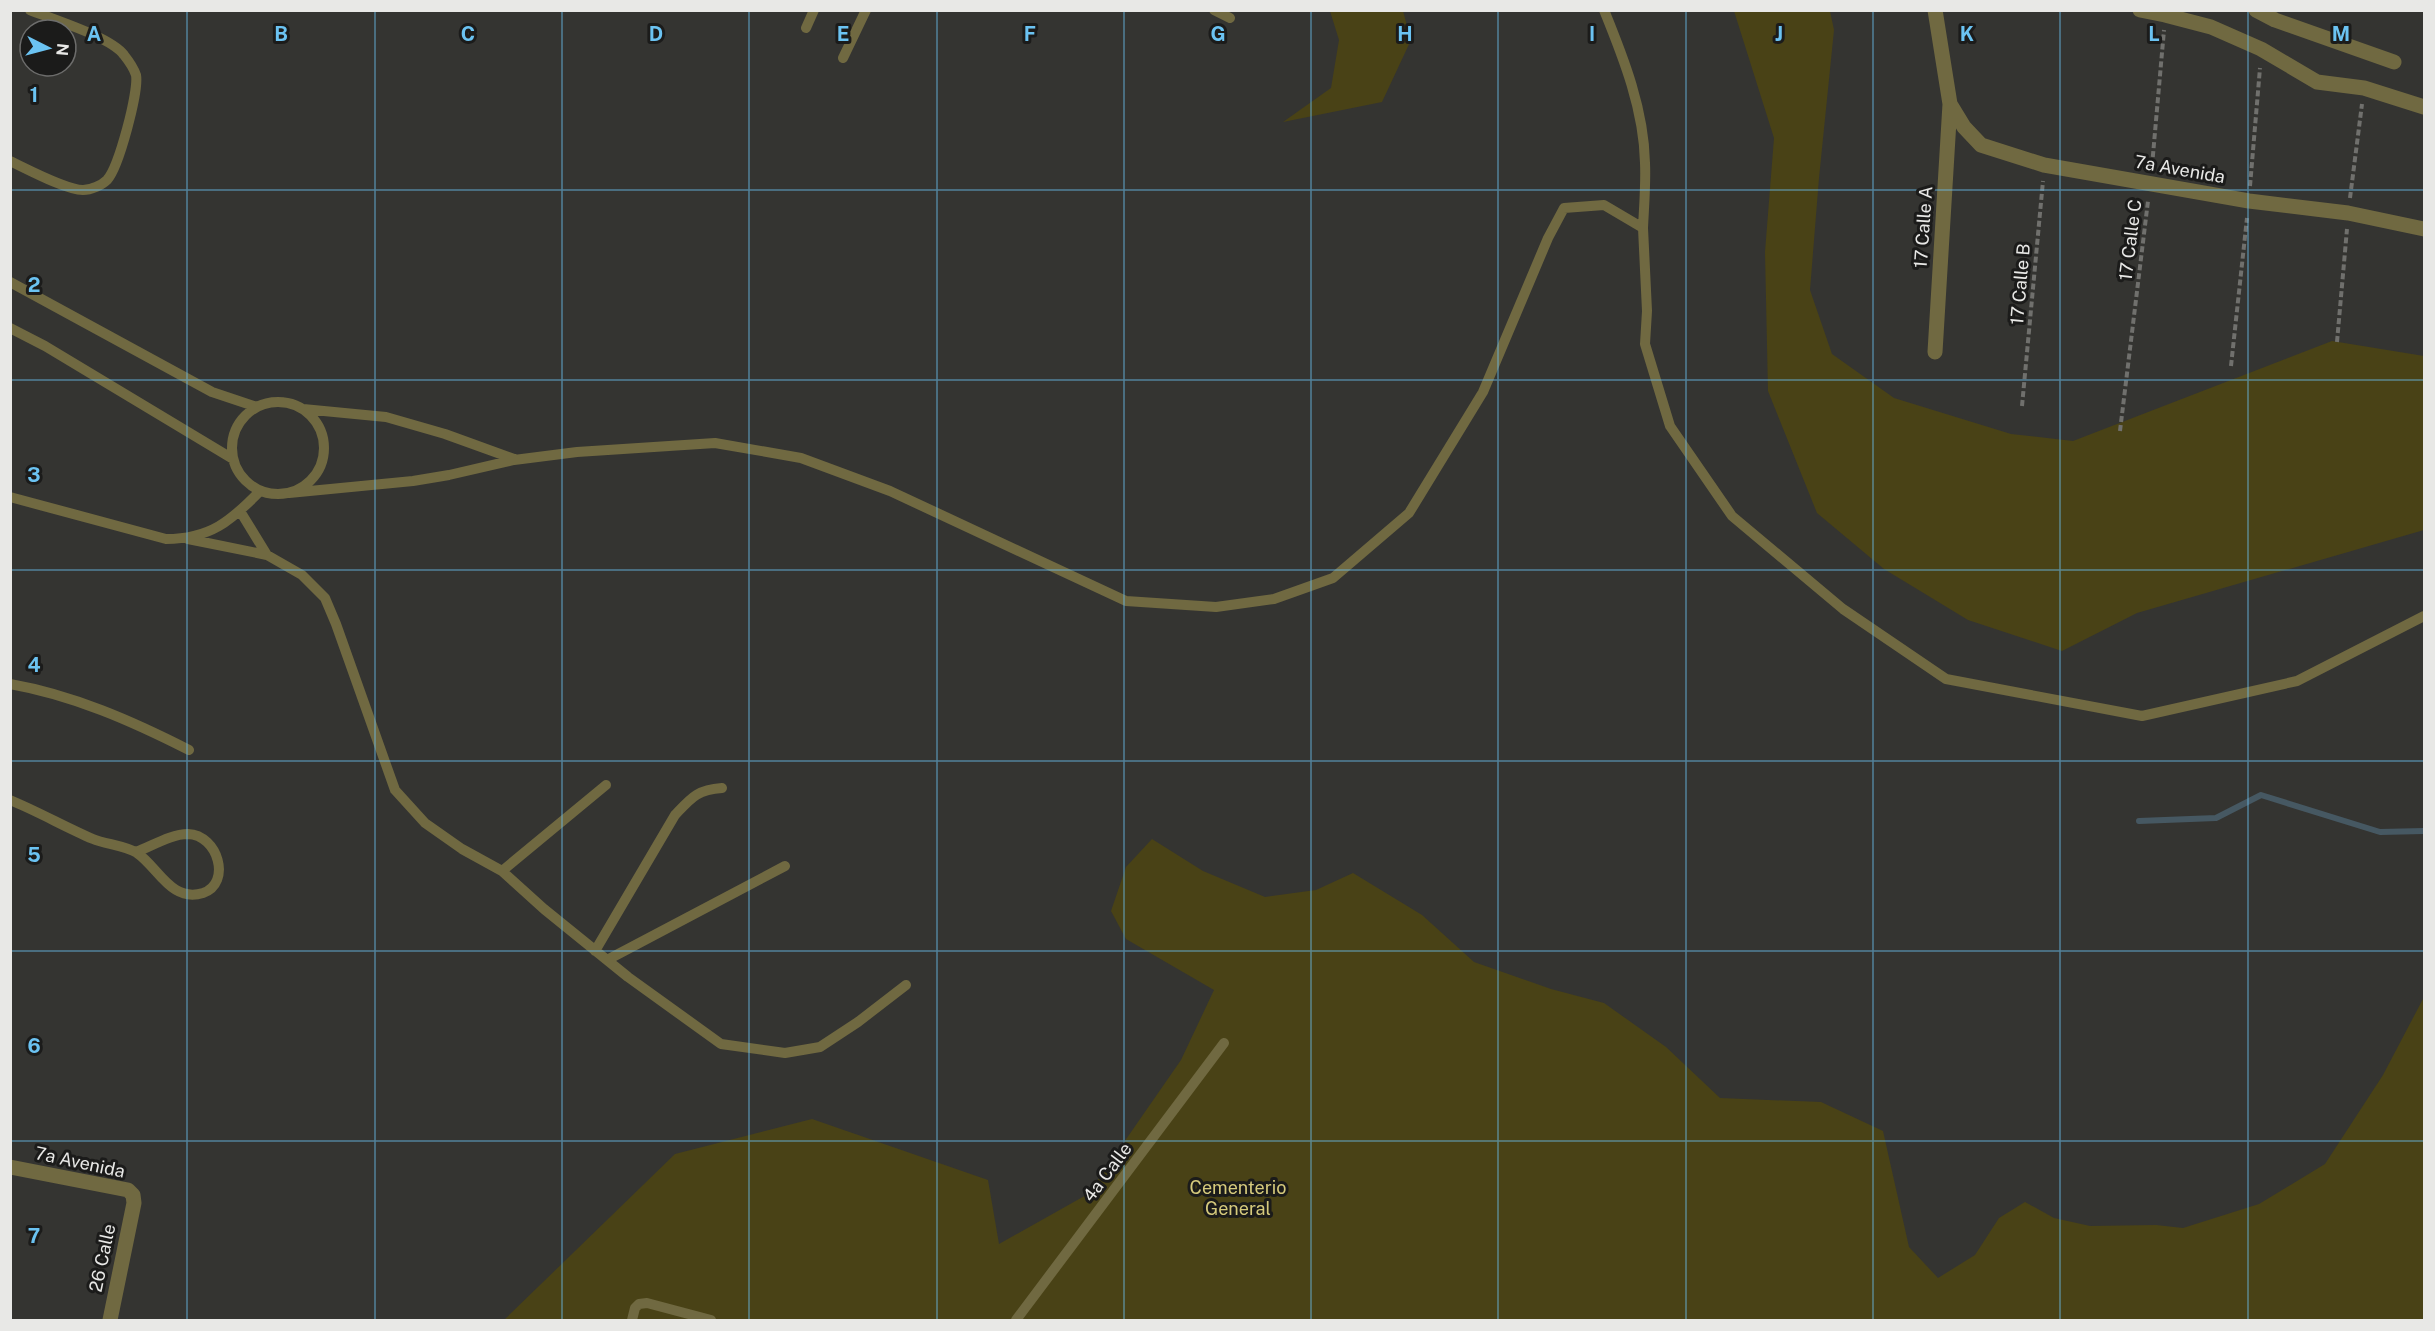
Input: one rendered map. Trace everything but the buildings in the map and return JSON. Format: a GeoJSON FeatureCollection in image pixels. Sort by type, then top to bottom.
{"type":"FeatureCollection","features":[{"type":"Feature","properties":{"kind":"street"},"geometry":{"type":"LineString","coordinates":[[1935,10],[1950,105]]}},
{"type":"Feature","properties":{"kind":"street"},"geometry":{"type":"LineString","coordinates":[[2140,10],[2211,27],[2261,49],[2317,82],[2364,88],[2424,107]]}},
{"type":"Feature","properties":{"kind":"street"},"geometry":{"type":"LineString","coordinates":[[2256,10],[2275,20],[2394,62]]}},
{"type":"Feature","properties":{"kind":"street","name":"7a Avenida"},"geometry":{"type":"LineString","coordinates":[[1950,105],[1964,127],[1982,145],[2044,165],[2249,201],[2348,213],[2424,229]]}},
{"type":"Feature","properties":{"kind":"street","name":"17 Calle A"},"geometry":{"type":"LineString","coordinates":[[1935,352],[1950,105]]}},
{"type":"Feature","properties":{"kind":"street","name":"7a Avenida"},"geometry":{"type":"LineString","coordinates":[[10,1167],[128,1190],[133,1195],[134,1203]]}},
{"type":"Feature","properties":{"kind":"street","name":"26 Calle"},"geometry":{"type":"LineString","coordinates":[[110,1320],[134,1203]]}},
{"type":"Feature","properties":{"kind":"lane"},"geometry":{"type":"LineString","coordinates":[[10,161],[68,187],[83,190],[102,185],[109,178],[115,166],[129,120],[136,85],[135,73],[123,53],[105,41],[30,10]]}},
{"type":"Feature","properties":{"kind":"lane"},"geometry":{"type":"LineString","coordinates":[[806,28],[814,10]]}},
{"type":"Feature","properties":{"kind":"lane"},"geometry":{"type":"LineString","coordinates":[[843,58],[866,10]]}},
{"type":"Feature","properties":{"kind":"lane"},"geometry":{"type":"LineString","coordinates":[[1214,10],[1230,18]]}},
{"type":"Feature","properties":{"kind":"lane"},"geometry":{"type":"LineString","coordinates":[[1604,10],[1629,69],[1639,120],[1645,161],[1643,228],[1647,311],[1645,344],[1670,426],[1732,516],[1843,609],[1946,679],[2142,716],[2297,681],[2424,616]]}},
{"type":"Feature","properties":{"kind":"lane"},"geometry":{"type":"LineString","coordinates":[[514,460],[445,434],[386,417],[303,409],[280,402],[257,407],[244,417],[236,430],[232,444],[233,459],[239,472],[248,483],[260,491],[274,494],[413,481],[514,460],[577,452],[715,442],[801,458],[890,492],[1126,601],[1216,607],[1274,599],[1333,578],[1409,513],[1483,392],[1548,238],[1564,208],[1604,205],[1643,228]]}},
{"type":"Feature","properties":{"kind":"lane"},"geometry":{"type":"LineString","coordinates":[[10,282],[212,392],[257,407]]}},
{"type":"Feature","properties":{"kind":"lane"},"geometry":{"type":"LineString","coordinates":[[10,328],[45,346],[233,459]]}},
{"type":"Feature","properties":{"kind":"lane"},"geometry":{"type":"LineString","coordinates":[[289,493],[302,487],[313,478],[321,465],[324,450],[322,434],[314,419],[303,409]]}},
{"type":"Feature","properties":{"kind":"lane"},"geometry":{"type":"LineString","coordinates":[[188,539],[212,531],[232,519],[260,491]]}},
{"type":"Feature","properties":{"kind":"lane"},"geometry":{"type":"LineString","coordinates":[[10,497],[166,539],[188,539],[267,555],[302,575],[325,598],[395,790],[425,823],[462,849],[502,871],[595,951],[721,1044],[785,1053],[820,1047],[858,1022],[906,985]]}},
{"type":"Feature","properties":{"kind":"lane"},"geometry":{"type":"LineString","coordinates":[[240,511],[267,555]]}},
{"type":"Feature","properties":{"kind":"lane"},"geometry":{"type":"LineString","coordinates":[[10,684],[38,689],[115,715],[189,750]]}},
{"type":"Feature","properties":{"kind":"lane"},"geometry":{"type":"LineString","coordinates":[[502,871],[606,785]]}},
{"type":"Feature","properties":{"kind":"lane"},"geometry":{"type":"LineString","coordinates":[[595,951],[675,815],[692,796],[705,790],[722,788]]}},
{"type":"Feature","properties":{"kind":"lane"},"geometry":{"type":"LineString","coordinates":[[10,800],[93,839],[136,852],[166,883],[184,894],[205,892],[215,883],[219,869],[218,857],[211,845],[200,837],[188,834],[174,836],[136,852]]}},
{"type":"Feature","properties":{"kind":"lane"},"geometry":{"type":"LineString","coordinates":[[607,960],[785,866]]}},
{"type":"Feature","properties":{"kind":"lane","name":"4a Calle"},"geometry":{"type":"LineString","coordinates":[[1016,1320],[1224,1043]]}},
{"type":"Feature","properties":{"kind":"lane"},"geometry":{"type":"LineString","coordinates":[[632,1320],[635,1308],[639,1304],[647,1303],[711,1320]]}},
{"type":"Feature","properties":{"kind":"path","name":"17 Calle C"},"geometry":{"type":"LineString","coordinates":[[2120,431],[2150,185],[2165,15]]}},
{"type":"Feature","properties":{"kind":"path","name":"17 Calle B"},"geometry":{"type":"LineString","coordinates":[[2022,406],[2044,165]]}},
{"type":"Feature","properties":{"kind":"green space"},"geometry":{"type":"Polygon","coordinates":[[[1330,11],[1403,11],[1411,40],[1382,102],[1283,122],[1331,88],[1339,40],[1330,11]]]}},
{"type":"Feature","properties":{"kind":"green space"},"geometry":{"type":"Polygon","coordinates":[[[1734,11],[1830,11],[1834,30],[1810,290],[1832,354],[1894,398],[2011,434],[2073,441],[2332,341],[2424,356],[2424,530],[2137,613],[2062,651],[1968,620],[1884,569],[1817,513],[1768,391],[1765,252],[1774,138],[1734,11]]]}},
{"type":"Feature","properties":{"kind":"green space","name":"Cementerio General"},"geometry":{"type":"Polygon","coordinates":[[[1152,839],[1203,871],[1265,897],[1316,890],[1353,873],[1422,915],[1474,962],[1551,989],[1604,1003],[1666,1047],[1720,1098],[1821,1102],[1883,1131],[1909,1247],[1938,1278],[1975,1255],[1999,1218],[2025,1202],[2054,1218],[2090,1226],[2156,1225],[2183,1228],[2259,1204],[2325,1164],[2383,1075],[2424,997],[2424,1320],[504,1320],[675,1154],[812,1119],[988,1180],[999,1244],[1088,1194],[1181,1060],[1214,990],[1126,939],[1111,911],[1126,867],[1152,839]]]}},
{"type":"Feature","properties":{"kind":"waterway"},"geometry":{"type":"LineString","coordinates":[[2139,821],[2216,818],[2261,795],[2380,832],[2424,831]]}}]}
